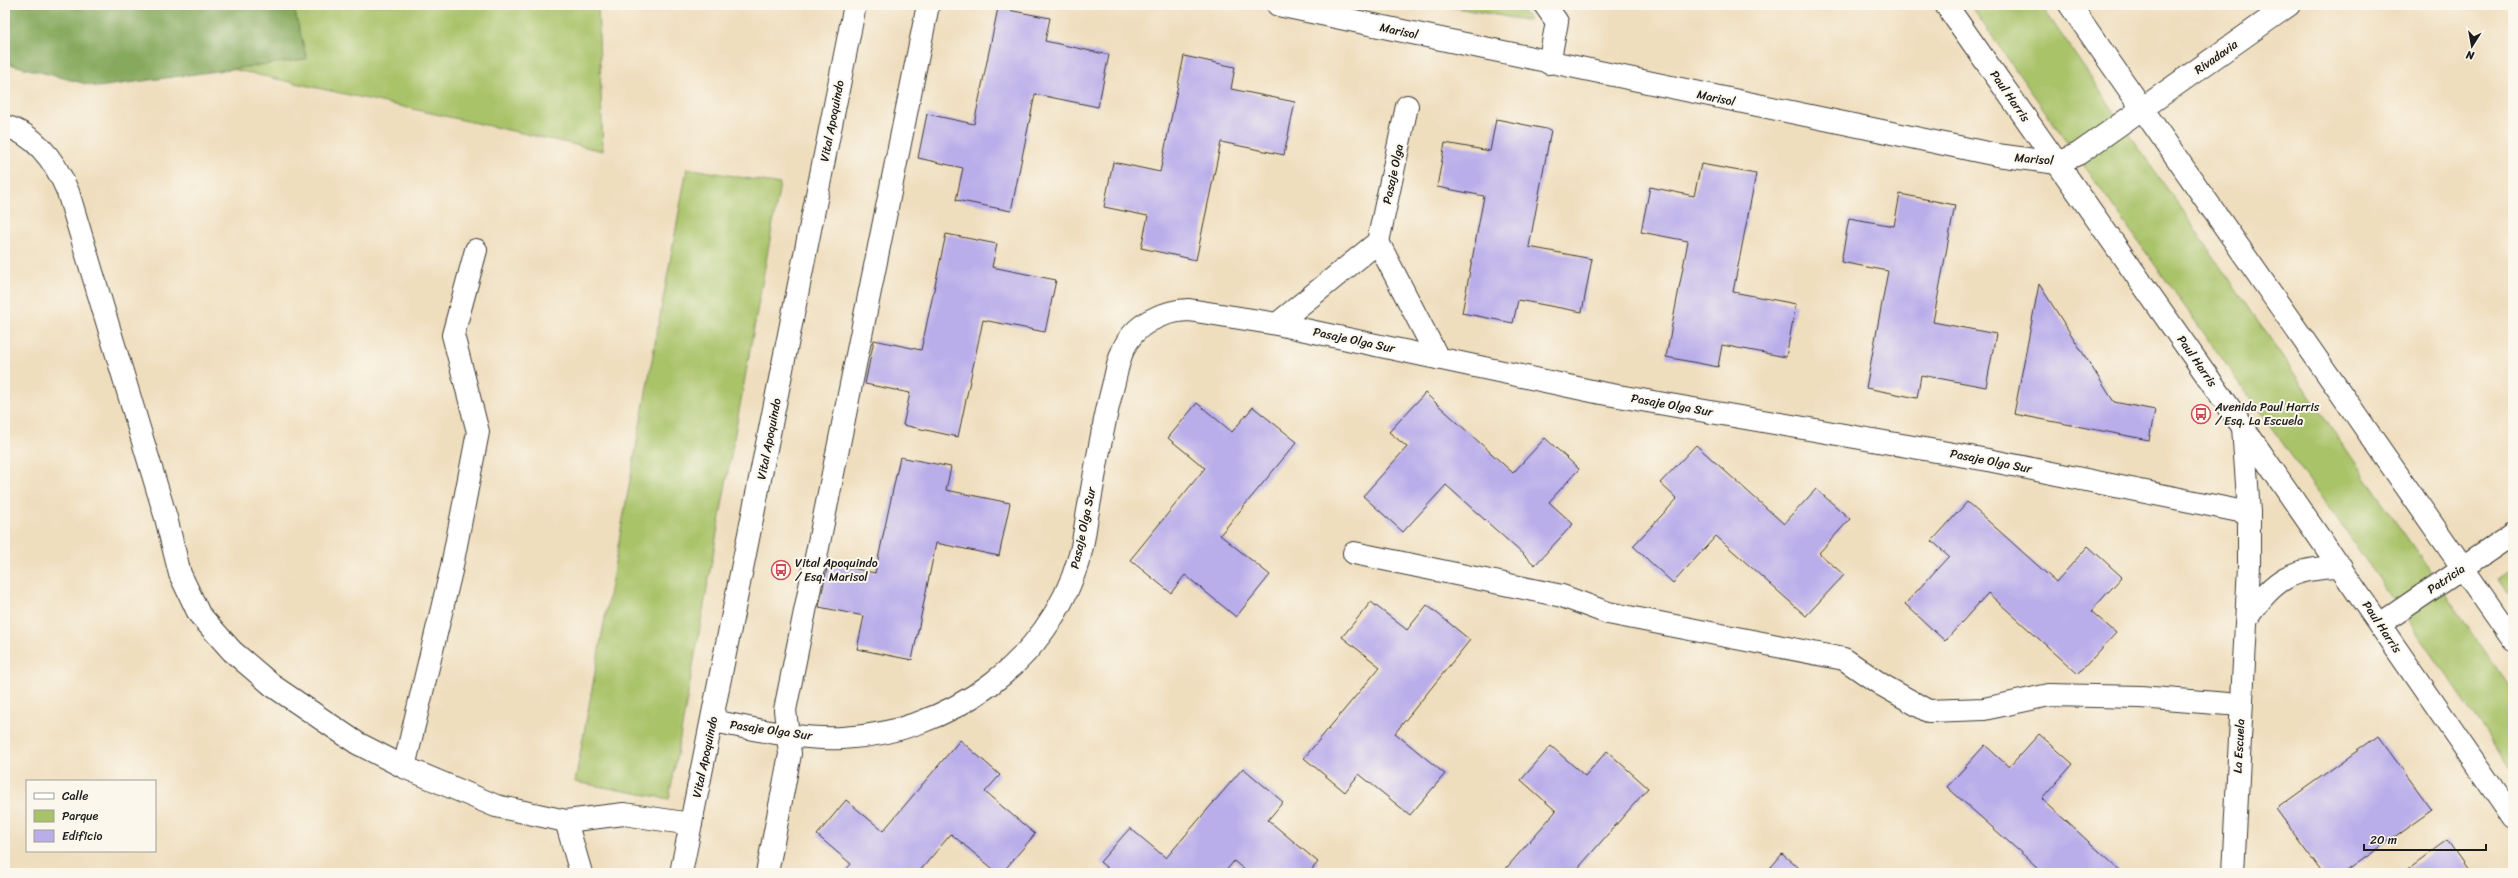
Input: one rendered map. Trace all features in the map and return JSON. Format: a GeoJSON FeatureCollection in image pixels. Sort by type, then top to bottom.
{"type":"FeatureCollection","features":[{"type":"Feature","properties":{"kind":"street","name":"Vital Apoquindo"},"geometry":{"type":"LineString","coordinates":[[681,873],[713,721],[855,5]]}},
{"type":"Feature","properties":{"kind":"street"},"geometry":{"type":"LineString","coordinates":[[767,873],[790,754],[785,710],[928,5]]}},
{"type":"Feature","properties":{"kind":"street","name":"Marisol"},"geometry":{"type":"LineString","coordinates":[[1278,5],[1549,63],[1997,155],[2057,163],[2078,154],[2142,109]]}},
{"type":"Feature","properties":{"kind":"street"},"geometry":{"type":"LineString","coordinates":[[1545,5],[1557,22],[1549,63]]}},
{"type":"Feature","properties":{"kind":"street","name":"Paul Harris"},"geometry":{"type":"LineString","coordinates":[[1946,5],[2341,567],[2513,818]]}},
{"type":"Feature","properties":{"kind":"street"},"geometry":{"type":"LineString","coordinates":[[2070,5],[2464,567],[2513,640]]}},
{"type":"Feature","properties":{"kind":"street","name":"Rivadavia"},"geometry":{"type":"LineString","coordinates":[[2142,109],[2289,5]]}},
{"type":"Feature","properties":{"kind":"street","name":"Pasaje Olga"},"geometry":{"type":"LineString","coordinates":[[1378,242],[1408,106]]}},
{"type":"Feature","properties":{"kind":"street"},"geometry":{"type":"LineString","coordinates":[[5,126],[30,139],[47,154],[59,172],[68,192],[180,574],[199,614],[232,652],[274,686],[357,743],[404,766],[496,806],[566,821],[624,814],[691,824]]}},
{"type":"Feature","properties":{"kind":"street"},"geometry":{"type":"LineString","coordinates":[[1277,324],[1378,242],[1438,358]]}},
{"type":"Feature","properties":{"kind":"street"},"geometry":{"type":"LineString","coordinates":[[404,766],[451,571],[478,432],[454,335],[476,250]]}},
{"type":"Feature","properties":{"kind":"street","name":"Pasaje Olga Sur"},"geometry":{"type":"LineString","coordinates":[[713,721],[788,735],[841,738],[874,735],[908,727],[942,715],[974,698],[1002,676],[1028,651],[1049,622],[1067,591],[1080,558],[1106,411],[1123,350],[1133,335],[1147,323],[1176,311],[1189,310],[1277,324],[1601,393],[1988,460],[2249,513]]}},
{"type":"Feature","properties":{"kind":"street","name":"La Escuela"},"geometry":{"type":"LineString","coordinates":[[2233,873],[2241,705],[2247,618],[2249,513],[2243,427]]}},
{"type":"Feature","properties":{"kind":"street","name":"Patricia"},"geometry":{"type":"LineString","coordinates":[[2380,624],[2513,534]]}},
{"type":"Feature","properties":{"kind":"street"},"geometry":{"type":"LineString","coordinates":[[1354,553],[1562,596],[1608,613],[1844,659],[1882,685],[1928,711],[1984,709],[2049,695],[2140,697],[2241,705]]}},
{"type":"Feature","properties":{"kind":"street","name":"La Escuela"},"geometry":{"type":"LineString","coordinates":[[2247,618],[2262,595],[2285,578],[2312,568],[2341,567]]}},
{"type":"Feature","properties":{"kind":"street"},"geometry":{"type":"LineString","coordinates":[[566,821],[581,873]]}},
{"type":"Feature","properties":{"kind":"green space"},"geometry":{"type":"Polygon","coordinates":[[[5,5],[598,5],[603,151],[5,19],[5,5]]]}},
{"type":"Feature","properties":{"kind":"green space"},"geometry":{"type":"Polygon","coordinates":[[[5,5],[293,5],[307,59],[98,87],[5,63],[5,5]]]}},
{"type":"Feature","properties":{"kind":"green space"},"geometry":{"type":"Polygon","coordinates":[[[1440,5],[1519,5],[1530,21],[1440,5]]]}},
{"type":"Feature","properties":{"kind":"green space"},"geometry":{"type":"Polygon","coordinates":[[[1970,5],[2041,5],[2513,692],[2513,771],[2379,578],[1970,5]]]}},
{"type":"Feature","properties":{"kind":"green space"},"geometry":{"type":"Polygon","coordinates":[[[687,168],[780,184],[669,799],[575,782],[687,168]]]}},
{"type":"Feature","properties":{"kind":"green space"},"geometry":{"type":"Polygon","coordinates":[[[2513,570],[2513,600],[2498,580],[2513,570]]]}},
{"type":"Feature","properties":{"kind":"building"},"geometry":{"type":"Polygon","coordinates":[[[998,8],[1050,18],[1045,41],[1109,55],[1098,107],[1035,94],[1011,211],[956,200],[963,168],[918,158],[927,114],[974,124],[998,8]]]}},
{"type":"Feature","properties":{"kind":"building"},"geometry":{"type":"Polygon","coordinates":[[[1184,56],[1235,67],[1231,89],[1295,102],[1284,155],[1221,142],[1196,260],[1141,248],[1148,216],[1104,207],[1113,162],[1160,172],[1184,56]]]}},
{"type":"Feature","properties":{"kind":"building"},"geometry":{"type":"Polygon","coordinates":[[[1496,119],[1551,130],[1529,247],[1592,259],[1582,312],[1518,300],[1513,323],[1462,313],[1484,196],[1437,187],[1445,143],[1490,151],[1496,119]]]}},
{"type":"Feature","properties":{"kind":"building"},"geometry":{"type":"Polygon","coordinates":[[[1701,164],[1756,174],[1733,292],[1796,304],[1786,357],[1722,345],[1718,367],[1666,357],[1688,241],[1641,232],[1650,187],[1694,196],[1701,164]]]}},
{"type":"Feature","properties":{"kind":"building"},"geometry":{"type":"Polygon","coordinates":[[[1900,194],[1955,205],[1933,322],[1996,334],[1986,387],[1921,375],[1917,398],[1866,388],[1888,271],[1841,262],[1849,218],[1894,226],[1900,194]]]}},
{"type":"Feature","properties":{"kind":"building"},"geometry":{"type":"Polygon","coordinates":[[[946,234],[997,244],[992,267],[1056,280],[1045,332],[983,320],[958,437],[903,425],[910,393],[865,384],[874,340],[921,350],[946,234]]]}},
{"type":"Feature","properties":{"kind":"building"},"geometry":{"type":"Polygon","coordinates":[[[2039,284],[2114,402],[2155,410],[2149,440],[2014,414],[2039,284]]]}},
{"type":"Feature","properties":{"kind":"building"},"geometry":{"type":"Polygon","coordinates":[[[1425,393],[1513,473],[1545,438],[1579,469],[1549,502],[1573,524],[1535,565],[1446,485],[1403,532],[1363,496],[1407,447],[1389,432],[1425,393]]]}},
{"type":"Feature","properties":{"kind":"building"},"geometry":{"type":"Polygon","coordinates":[[[1197,403],[1232,432],[1253,407],[1297,442],[1220,535],[1270,575],[1236,617],[1185,575],[1171,593],[1130,560],[1205,468],[1168,438],[1197,403]]]}},
{"type":"Feature","properties":{"kind":"building"},"geometry":{"type":"Polygon","coordinates":[[[1696,445],[1784,524],[1816,489],[1850,519],[1819,553],[1844,575],[1806,616],[1716,536],[1673,583],[1633,546],[1677,499],[1660,483],[1696,445]]]}},
{"type":"Feature","properties":{"kind":"building"},"geometry":{"type":"Polygon","coordinates":[[[900,457],[951,467],[946,490],[1010,503],[999,556],[936,543],[912,660],[857,649],[864,616],[819,607],[828,563],[875,573],[900,457]]]}},
{"type":"Feature","properties":{"kind":"building"},"geometry":{"type":"Polygon","coordinates":[[[1967,502],[2056,582],[2088,546],[2122,577],[2091,611],[2116,633],[2078,674],[1988,593],[1945,641],[1905,604],[1949,556],[1932,541],[1967,502]]]}},
{"type":"Feature","properties":{"kind":"building"},"geometry":{"type":"Polygon","coordinates":[[[1371,602],[1407,630],[1427,605],[1470,640],[1395,733],[1445,774],[1410,815],[1359,774],[1345,792],[1304,758],[1380,667],[1342,637],[1371,602]]]}},
{"type":"Feature","properties":{"kind":"building"},"geometry":{"type":"Polygon","coordinates":[[[2039,734],[2073,764],[2042,799],[2123,873],[2031,873],[2037,867],[1947,787],[1985,745],[2009,767],[2039,734]]]}},
{"type":"Feature","properties":{"kind":"building"},"geometry":{"type":"Polygon","coordinates":[[[2378,736],[2432,810],[2344,873],[2323,873],[2276,809],[2378,736]]]}},
{"type":"Feature","properties":{"kind":"building"},"geometry":{"type":"Polygon","coordinates":[[[960,740],[1000,775],[985,792],[1035,834],[1002,873],[998,873],[951,834],[918,873],[843,873],[851,864],[817,835],[846,800],[883,831],[960,740]]]}},
{"type":"Feature","properties":{"kind":"building"},"geometry":{"type":"Polygon","coordinates":[[[1551,746],[1585,776],[1607,751],[1648,788],[1574,873],[1502,873],[1556,811],[1521,780],[1551,746]]]}},
{"type":"Feature","properties":{"kind":"building"},"geometry":{"type":"Polygon","coordinates":[[[1243,768],[1283,802],[1268,820],[1318,862],[1309,873],[1248,873],[1234,861],[1224,873],[1113,873],[1100,862],[1130,828],[1166,858],[1243,768]]]}},
{"type":"Feature","properties":{"kind":"building"},"geometry":{"type":"Polygon","coordinates":[[[2447,840],[2470,873],[2402,873],[2447,840]]]}},
{"type":"Feature","properties":{"kind":"building"},"geometry":{"type":"Polygon","coordinates":[[[1782,854],[1805,873],[1766,873],[1782,854]]]}},
{"type":"Feature","properties":{"kind":"place","name":"Avenida Paul Harris / Esq. La Escuela"},"geometry":{"type":"Point","coordinates":[2201,414]}},
{"type":"Feature","properties":{"kind":"place","name":"Vital Apoquindo / Esq. Marisol"},"geometry":{"type":"Point","coordinates":[781,570]}}]}
